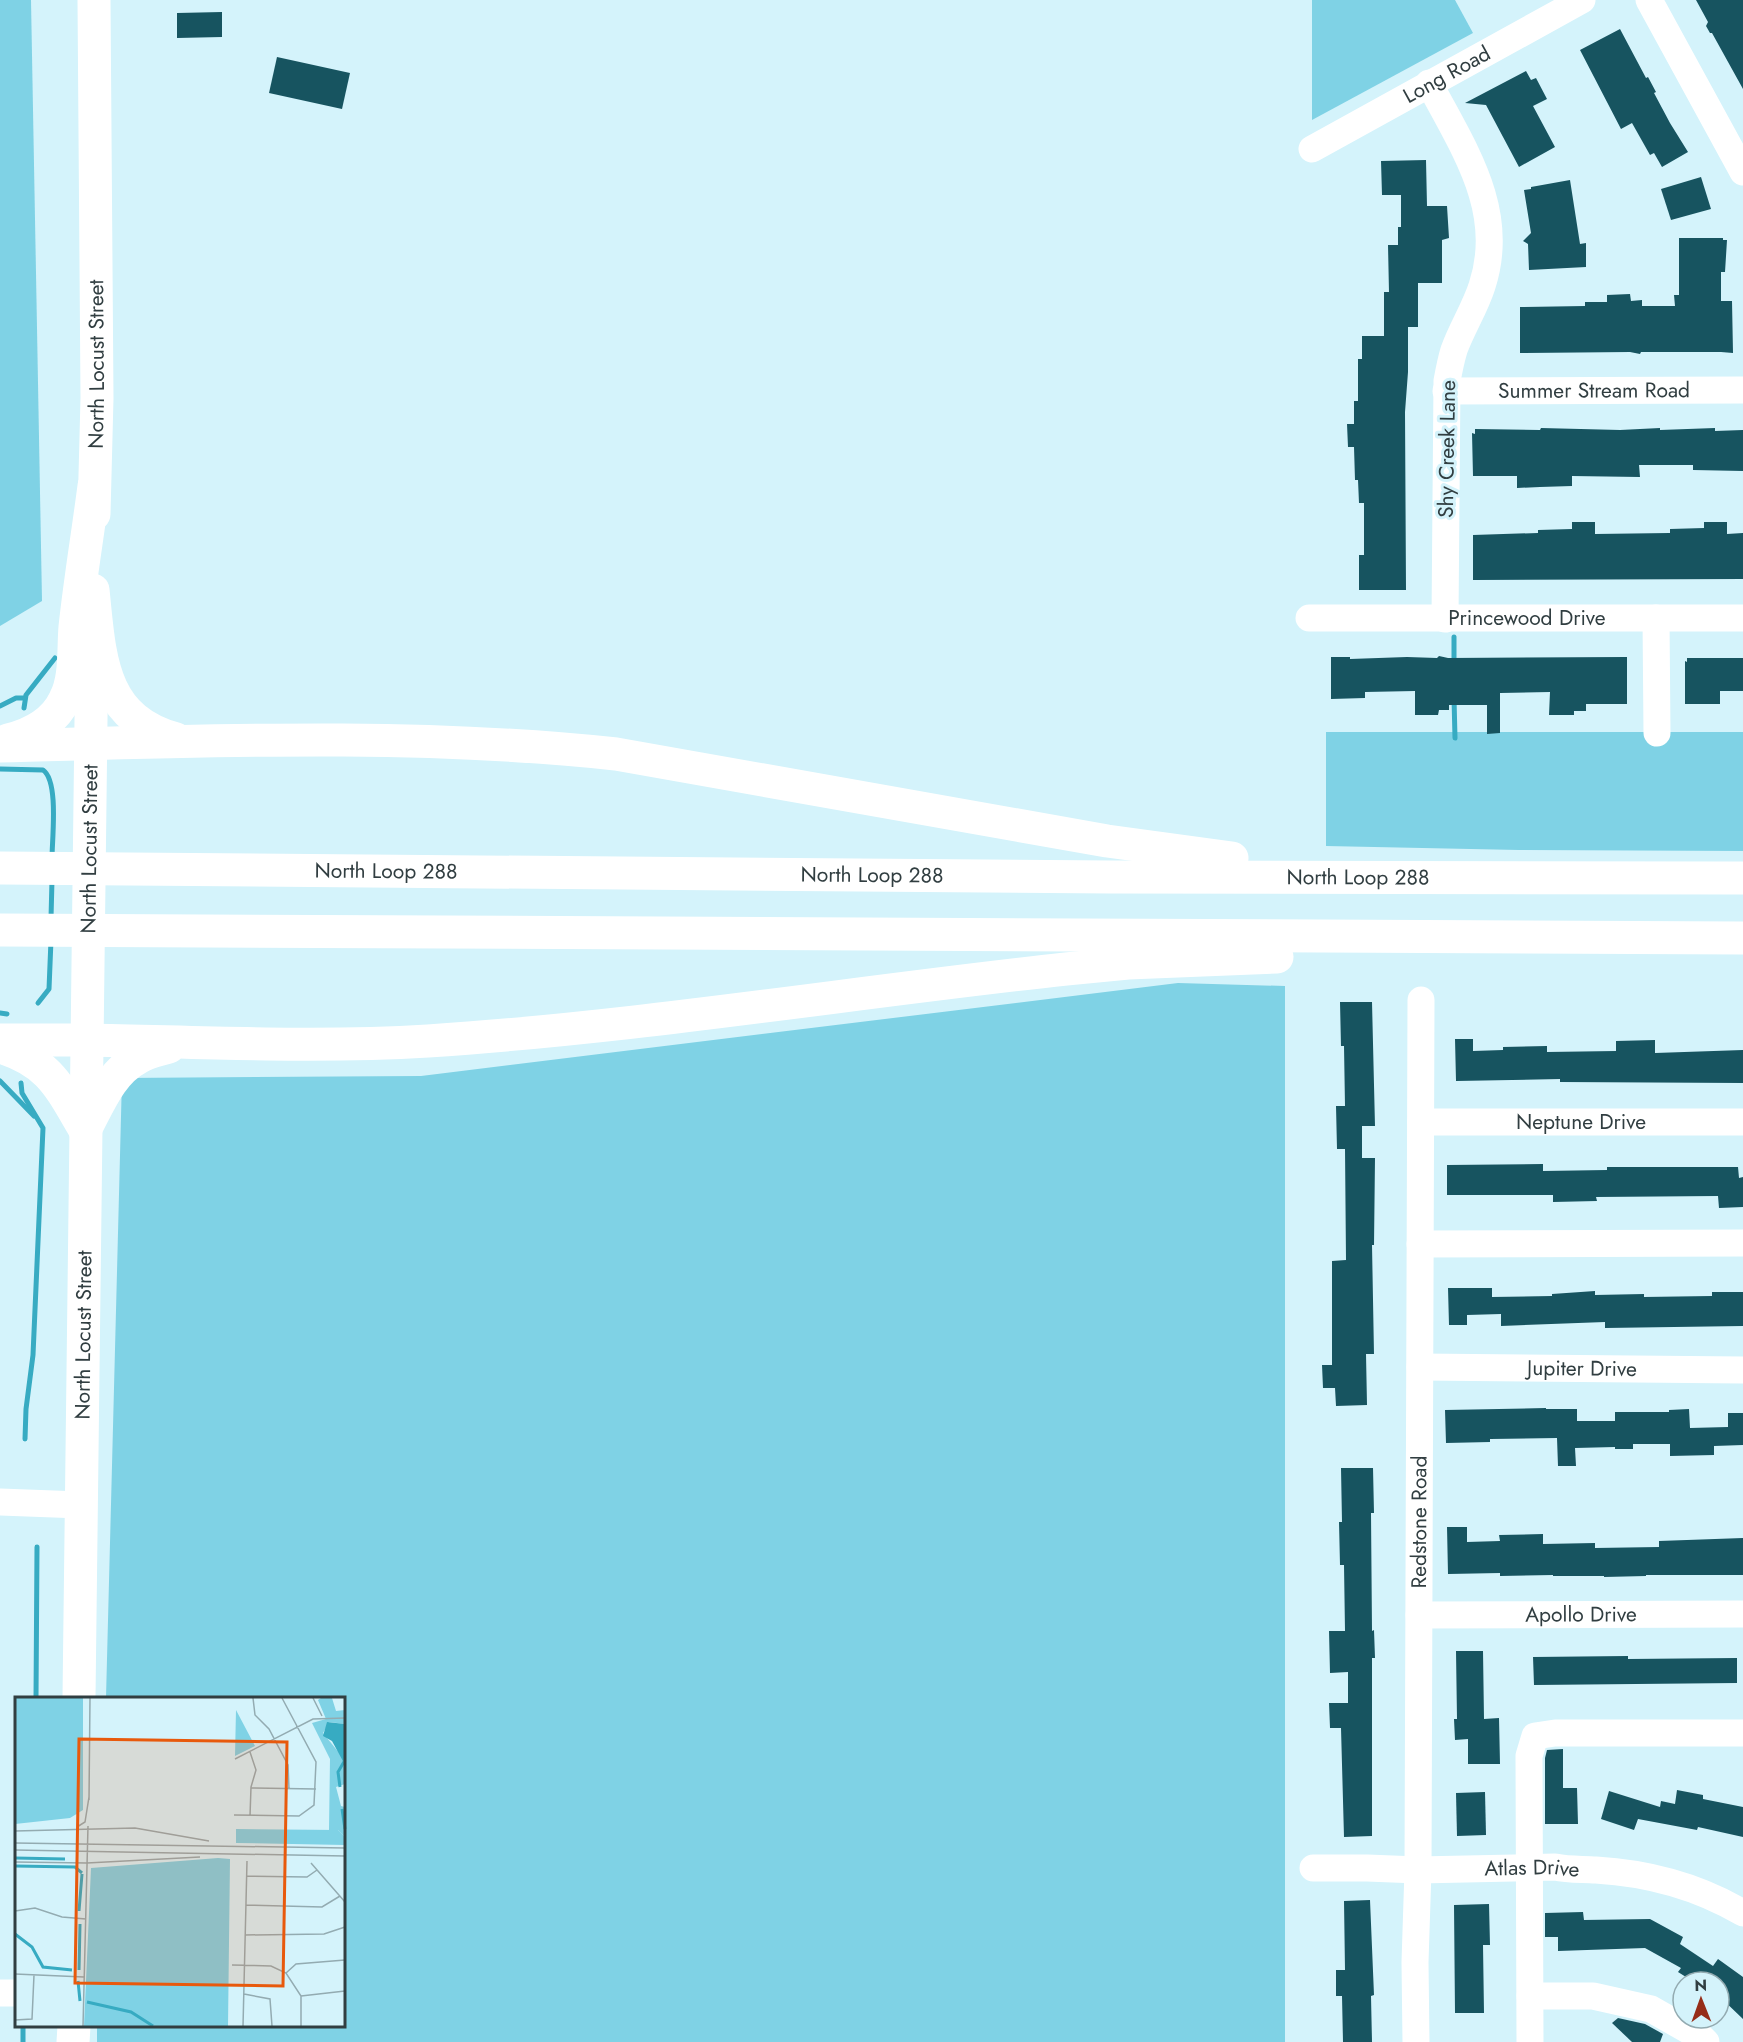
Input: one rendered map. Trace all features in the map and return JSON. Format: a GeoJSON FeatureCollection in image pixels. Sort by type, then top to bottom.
{"type":"FeatureCollection","features":[{"type":"Feature","properties":{"kind":"main road","name":"North Locust Street"},"geometry":{"type":"LineString","coordinates":[[79,1697],[90,744],[97,398],[94,0]]}},
{"type":"Feature","properties":{"kind":"main road"},"geometry":{"type":"LineString","coordinates":[[0,743],[25,736],[45,724],[57,714],[70,688],[75,628],[94,486]]}},
{"type":"Feature","properties":{"kind":"main road"},"geometry":{"type":"LineString","coordinates":[[93,588],[99,649],[105,676],[115,694],[137,721],[155,733],[186,742]]}},
{"type":"Feature","properties":{"kind":"main road"},"geometry":{"type":"LineString","coordinates":[[0,743],[405,742],[553,747],[616,754],[1172,851],[1341,870],[1461,877]]}},
{"type":"Feature","properties":{"kind":"main road","name":"North Loop 288"},"geometry":{"type":"LineString","coordinates":[[0,868],[690,874],[1743,878]]}},
{"type":"Feature","properties":{"kind":"main road"},"geometry":{"type":"LineString","coordinates":[[0,930],[1743,938]]}},
{"type":"Feature","properties":{"kind":"main road"},"geometry":{"type":"LineString","coordinates":[[0,1040],[340,1044],[427,1041],[615,1023],[1128,963],[1536,952],[1677,938]]}},
{"type":"Feature","properties":{"kind":"main road"},"geometry":{"type":"LineString","coordinates":[[85,1130],[106,1090],[126,1065],[139,1057],[185,1042]]}},
{"type":"Feature","properties":{"kind":"main road"},"geometry":{"type":"LineString","coordinates":[[0,1047],[30,1058],[41,1066],[62,1090],[85,1130]]}},
{"type":"Feature","properties":{"kind":"main road"},"geometry":{"type":"LineString","coordinates":[[73,2042],[74,2027]]}},
{"type":"Feature","properties":{"kind":"street","name":"Long Road"},"geometry":{"type":"LineString","coordinates":[[1312,149],[1582,0]]}},
{"type":"Feature","properties":{"kind":"street"},"geometry":{"type":"LineString","coordinates":[[1649,0],[1743,172]]}},
{"type":"Feature","properties":{"kind":"street","name":"Shy Creek Lane"},"geometry":{"type":"LineString","coordinates":[[1429,83],[1476,174],[1486,204],[1490,234],[1488,263],[1482,287],[1455,348],[1446,391],[1445,619]]}},
{"type":"Feature","properties":{"kind":"street","name":"Summer Stream Road"},"geometry":{"type":"LineString","coordinates":[[1446,391],[1743,390]]}},
{"type":"Feature","properties":{"kind":"street","name":"Princewood Drive"},"geometry":{"type":"LineString","coordinates":[[1309,618],[1743,618]]}},
{"type":"Feature","properties":{"kind":"street"},"geometry":{"type":"LineString","coordinates":[[1656,618],[1657,733]]}},
{"type":"Feature","properties":{"kind":"street","name":"Redstone Road"},"geometry":{"type":"LineString","coordinates":[[1416,2042],[1421,1000]]}},
{"type":"Feature","properties":{"kind":"street","name":"Neptune Drive"},"geometry":{"type":"LineString","coordinates":[[1421,1122],[1743,1122]]}},
{"type":"Feature","properties":{"kind":"street"},"geometry":{"type":"LineString","coordinates":[[1420,1244],[1743,1243]]}},
{"type":"Feature","properties":{"kind":"street","name":"Jupiter Drive"},"geometry":{"type":"LineString","coordinates":[[1420,1367],[1743,1370]]}},
{"type":"Feature","properties":{"kind":"street"},"geometry":{"type":"LineString","coordinates":[[0,1502],[81,1505]]}},
{"type":"Feature","properties":{"kind":"street","name":"Apollo Drive"},"geometry":{"type":"LineString","coordinates":[[1419,1615],[1743,1614]]}},
{"type":"Feature","properties":{"kind":"street"},"geometry":{"type":"LineString","coordinates":[[1530,2042],[1529,1756],[1535,1736],[1555,1733],[1743,1732]]}},
{"type":"Feature","properties":{"kind":"street","name":"Atlas Drive"},"geometry":{"type":"LineString","coordinates":[[1313,1868],[1596,1870],[1642,1875],[1694,1889],[1743,1913]]}},
{"type":"Feature","properties":{"kind":"street"},"geometry":{"type":"LineString","coordinates":[[1530,1996],[1593,1996],[1651,2009],[1706,2042]]}},
{"type":"Feature","properties":{"kind":"shaded area"},"geometry":{"type":"Polygon","coordinates":[[[0,0],[31,0],[42,601],[0,626],[0,0]]]}},
{"type":"Feature","properties":{"kind":"shaded area"},"geometry":{"type":"Polygon","coordinates":[[[1312,0],[1455,0],[1473,33],[1312,120],[1312,0]]]}},
{"type":"Feature","properties":{"kind":"shaded area"},"geometry":{"type":"Polygon","coordinates":[[[1326,732],[1743,732],[1743,851],[1326,846],[1326,732]]]}},
{"type":"Feature","properties":{"kind":"shaded area"},"geometry":{"type":"Polygon","coordinates":[[[1178,983],[1285,986],[1285,2042],[97,2042],[97,2027],[345,2027],[345,1697],[106,1697],[122,1078],[421,1076],[1178,983]]]}},
{"type":"Feature","properties":{"kind":"building"},"geometry":{"type":"Polygon","coordinates":[[[1696,0],[1743,0],[1743,89],[1706,26],[1708,22],[1696,0]]]}},
{"type":"Feature","properties":{"kind":"building"},"geometry":{"type":"Polygon","coordinates":[[[222,12],[222,37],[177,38],[177,13],[222,12]]]}},
{"type":"Feature","properties":{"kind":"building"},"geometry":{"type":"Polygon","coordinates":[[[1620,29],[1688,152],[1662,167],[1654,153],[1650,155],[1632,123],[1621,129],[1580,50],[1620,29]]]}},
{"type":"Feature","properties":{"kind":"building"},"geometry":{"type":"Polygon","coordinates":[[[277,57],[350,73],[342,109],[269,93],[277,57]]]}},
{"type":"Feature","properties":{"kind":"building"},"geometry":{"type":"Polygon","coordinates":[[[1526,71],[1531,80],[1536,78],[1547,99],[1533,106],[1555,147],[1519,167],[1486,105],[1465,103],[1526,71]]]}},
{"type":"Feature","properties":{"kind":"building"},"geometry":{"type":"Polygon","coordinates":[[[1426,160],[1427,206],[1447,206],[1449,238],[1442,240],[1442,283],[1418,283],[1418,327],[1408,327],[1405,412],[1406,590],[1359,590],[1359,555],[1364,555],[1364,503],[1359,503],[1358,480],[1355,480],[1354,447],[1348,447],[1347,424],[1354,424],[1354,401],[1358,401],[1358,359],[1362,359],[1362,336],[1384,336],[1384,292],[1389,292],[1388,245],[1398,245],[1398,227],[1401,227],[1401,195],[1382,195],[1381,161],[1426,160]]]}},
{"type":"Feature","properties":{"kind":"building"},"geometry":{"type":"Polygon","coordinates":[[[1701,177],[1711,209],[1671,220],[1661,189],[1701,177]]]}},
{"type":"Feature","properties":{"kind":"building"},"geometry":{"type":"Polygon","coordinates":[[[1570,180],[1580,244],[1586,243],[1586,267],[1529,270],[1528,244],[1523,241],[1531,233],[1524,190],[1570,180]]]}},
{"type":"Feature","properties":{"kind":"building"},"geometry":{"type":"Polygon","coordinates":[[[1679,238],[1723,238],[1727,240],[1725,272],[1721,272],[1721,301],[1732,301],[1733,353],[1520,353],[1520,307],[1585,306],[1585,302],[1607,302],[1607,295],[1630,294],[1631,301],[1642,300],[1642,306],[1675,306],[1674,295],[1679,295],[1679,238]]]}},
{"type":"Feature","properties":{"kind":"building"},"geometry":{"type":"Polygon","coordinates":[[[1541,428],[1743,430],[1743,471],[1693,470],[1693,465],[1639,465],[1640,477],[1572,476],[1572,486],[1517,488],[1517,476],[1473,476],[1472,433],[1475,434],[1475,429],[1540,430],[1541,428]]]}},
{"type":"Feature","properties":{"kind":"building"},"geometry":{"type":"Polygon","coordinates":[[[1572,522],[1595,522],[1595,534],[1670,533],[1670,529],[1704,528],[1704,522],[1727,522],[1727,534],[1743,533],[1743,579],[1473,580],[1473,535],[1538,533],[1538,530],[1572,529],[1572,522]]]}},
{"type":"Feature","properties":{"kind":"building"},"geometry":{"type":"Polygon","coordinates":[[[1439,656],[1448,658],[1627,657],[1627,704],[1586,704],[1586,711],[1574,711],[1574,715],[1549,715],[1550,692],[1500,693],[1500,733],[1487,734],[1487,705],[1449,705],[1449,710],[1439,710],[1438,715],[1415,715],[1415,691],[1365,692],[1365,698],[1331,699],[1331,657],[1350,657],[1350,659],[1437,658],[1439,656]]]}},
{"type":"Feature","properties":{"kind":"building"},"geometry":{"type":"Polygon","coordinates":[[[1687,658],[1743,658],[1743,691],[1720,691],[1720,704],[1685,704],[1685,661],[1687,662],[1687,658]]]}},
{"type":"Feature","properties":{"kind":"building"},"geometry":{"type":"Polygon","coordinates":[[[1340,1002],[1372,1002],[1375,1126],[1362,1126],[1362,1158],[1375,1158],[1374,1245],[1372,1245],[1374,1354],[1366,1354],[1367,1405],[1336,1406],[1335,1388],[1323,1388],[1322,1365],[1332,1365],[1332,1261],[1346,1260],[1345,1149],[1337,1149],[1336,1106],[1345,1106],[1344,1046],[1341,1046],[1340,1002]]]}},
{"type":"Feature","properties":{"kind":"building"},"geometry":{"type":"Polygon","coordinates":[[[1455,1039],[1473,1039],[1473,1051],[1503,1050],[1503,1047],[1547,1046],[1547,1052],[1616,1051],[1616,1041],[1655,1040],[1655,1053],[1743,1050],[1743,1083],[1560,1082],[1560,1079],[1456,1081],[1455,1039]]]}},
{"type":"Feature","properties":{"kind":"building"},"geometry":{"type":"Polygon","coordinates":[[[1543,1164],[1543,1171],[1607,1170],[1607,1167],[1738,1167],[1739,1178],[1743,1177],[1743,1207],[1719,1208],[1718,1196],[1596,1197],[1597,1201],[1553,1202],[1553,1195],[1447,1195],[1447,1165],[1543,1164]]]}},
{"type":"Feature","properties":{"kind":"building"},"geometry":{"type":"Polygon","coordinates":[[[1448,1288],[1492,1288],[1492,1297],[1552,1296],[1552,1294],[1595,1291],[1595,1295],[1644,1294],[1644,1297],[1712,1296],[1712,1292],[1743,1292],[1743,1326],[1605,1328],[1605,1322],[1501,1326],[1501,1314],[1467,1315],[1467,1325],[1449,1325],[1448,1288]]]}},
{"type":"Feature","properties":{"kind":"building"},"geometry":{"type":"Polygon","coordinates":[[[1577,1409],[1577,1421],[1615,1421],[1615,1412],[1669,1412],[1669,1410],[1689,1409],[1690,1428],[1728,1427],[1728,1413],[1743,1413],[1743,1445],[1714,1446],[1714,1455],[1670,1456],[1670,1444],[1633,1444],[1633,1449],[1575,1448],[1576,1466],[1558,1466],[1557,1438],[1490,1439],[1490,1442],[1446,1443],[1445,1410],[1577,1409]]]}},
{"type":"Feature","properties":{"kind":"building"},"geometry":{"type":"Polygon","coordinates":[[[1341,1468],[1373,1468],[1372,1631],[1374,1630],[1375,1658],[1372,1658],[1372,1836],[1344,1837],[1341,1728],[1330,1728],[1329,1703],[1348,1703],[1348,1672],[1330,1673],[1329,1631],[1345,1631],[1344,1565],[1340,1565],[1341,1468]]]}},
{"type":"Feature","properties":{"kind":"building"},"geometry":{"type":"Polygon","coordinates":[[[1447,1527],[1467,1527],[1467,1542],[1500,1541],[1499,1535],[1543,1534],[1543,1544],[1595,1543],[1595,1548],[1659,1547],[1659,1541],[1743,1538],[1743,1575],[1604,1577],[1500,1576],[1500,1573],[1448,1574],[1447,1527]]]}},
{"type":"Feature","properties":{"kind":"building"},"geometry":{"type":"Polygon","coordinates":[[[1456,1651],[1483,1651],[1484,1719],[1499,1718],[1500,1764],[1468,1764],[1468,1739],[1455,1740],[1456,1651]]]}},
{"type":"Feature","properties":{"kind":"building"},"geometry":{"type":"Polygon","coordinates":[[[1628,1656],[1628,1659],[1737,1658],[1737,1683],[1534,1685],[1533,1657],[1628,1656]]]}},
{"type":"Feature","properties":{"kind":"building"},"geometry":{"type":"Polygon","coordinates":[[[1563,1749],[1563,1788],[1577,1788],[1578,1824],[1545,1824],[1545,1758],[1547,1750],[1563,1749]]]}},
{"type":"Feature","properties":{"kind":"building"},"geometry":{"type":"Polygon","coordinates":[[[1677,1790],[1703,1795],[1703,1799],[1743,1807],[1743,1837],[1698,1827],[1697,1830],[1638,1819],[1634,1830],[1601,1819],[1609,1791],[1660,1807],[1661,1801],[1675,1804],[1677,1790]]]}},
{"type":"Feature","properties":{"kind":"building"},"geometry":{"type":"Polygon","coordinates":[[[1485,1792],[1486,1835],[1457,1836],[1456,1793],[1485,1792]]]}},
{"type":"Feature","properties":{"kind":"building"},"geometry":{"type":"Polygon","coordinates":[[[1370,1900],[1374,1995],[1371,1996],[1372,2042],[1343,2042],[1342,1996],[1336,1996],[1336,1970],[1345,1970],[1344,1901],[1370,1900]]]}},
{"type":"Feature","properties":{"kind":"building"},"geometry":{"type":"Polygon","coordinates":[[[1489,1904],[1490,1945],[1483,1945],[1484,2013],[1455,2013],[1454,1905],[1489,1904]]]}},
{"type":"Feature","properties":{"kind":"building"},"geometry":{"type":"Polygon","coordinates":[[[1583,1912],[1584,1920],[1650,1919],[1683,1937],[1680,1944],[1713,1966],[1718,1959],[1743,1977],[1743,2019],[1731,2008],[1731,1970],[1680,1970],[1681,1968],[1645,1948],[1558,1951],[1558,1937],[1545,1937],[1545,1913],[1583,1912]]]}},
{"type":"Feature","properties":{"kind":"building"},"geometry":{"type":"Polygon","coordinates":[[[1618,2018],[1645,2024],[1663,2034],[1660,2042],[1632,2042],[1612,2023],[1618,2018]]]}},
{"type":"Feature","properties":{"kind":"waterway"},"geometry":{"type":"LineString","coordinates":[[1454,637],[1454,665]]}},
{"type":"Feature","properties":{"kind":"waterway"},"geometry":{"type":"LineString","coordinates":[[24,708],[26,695],[55,658]]}},
{"type":"Feature","properties":{"kind":"waterway"},"geometry":{"type":"LineString","coordinates":[[0,706],[16,698],[25,698]]}},
{"type":"Feature","properties":{"kind":"waterway"},"geometry":{"type":"LineString","coordinates":[[1454,698],[1455,738]]}},
{"type":"Feature","properties":{"kind":"waterway"},"geometry":{"type":"LineString","coordinates":[[0,769],[43,770],[48,776],[53,798],[52,858]]}},
{"type":"Feature","properties":{"kind":"waterway"},"geometry":{"type":"LineString","coordinates":[[51,918],[52,880]]}},
{"type":"Feature","properties":{"kind":"waterway"},"geometry":{"type":"LineString","coordinates":[[38,1003],[49,989],[51,940]]}},
{"type":"Feature","properties":{"kind":"waterway"},"geometry":{"type":"LineString","coordinates":[[0,1013],[7,1014]]}},
{"type":"Feature","properties":{"kind":"waterway"},"geometry":{"type":"LineString","coordinates":[[0,1081],[34,1116]]}},
{"type":"Feature","properties":{"kind":"waterway"},"geometry":{"type":"LineString","coordinates":[[21,1083],[22,1093],[43,1128],[33,1355],[26,1409],[25,1439]]}},
{"type":"Feature","properties":{"kind":"waterway"},"geometry":{"type":"LineString","coordinates":[[36,1697],[37,1547]]}},
{"type":"Feature","properties":{"kind":"waterway"},"geometry":{"type":"LineString","coordinates":[[23,2028],[23,2042]]}}]}
